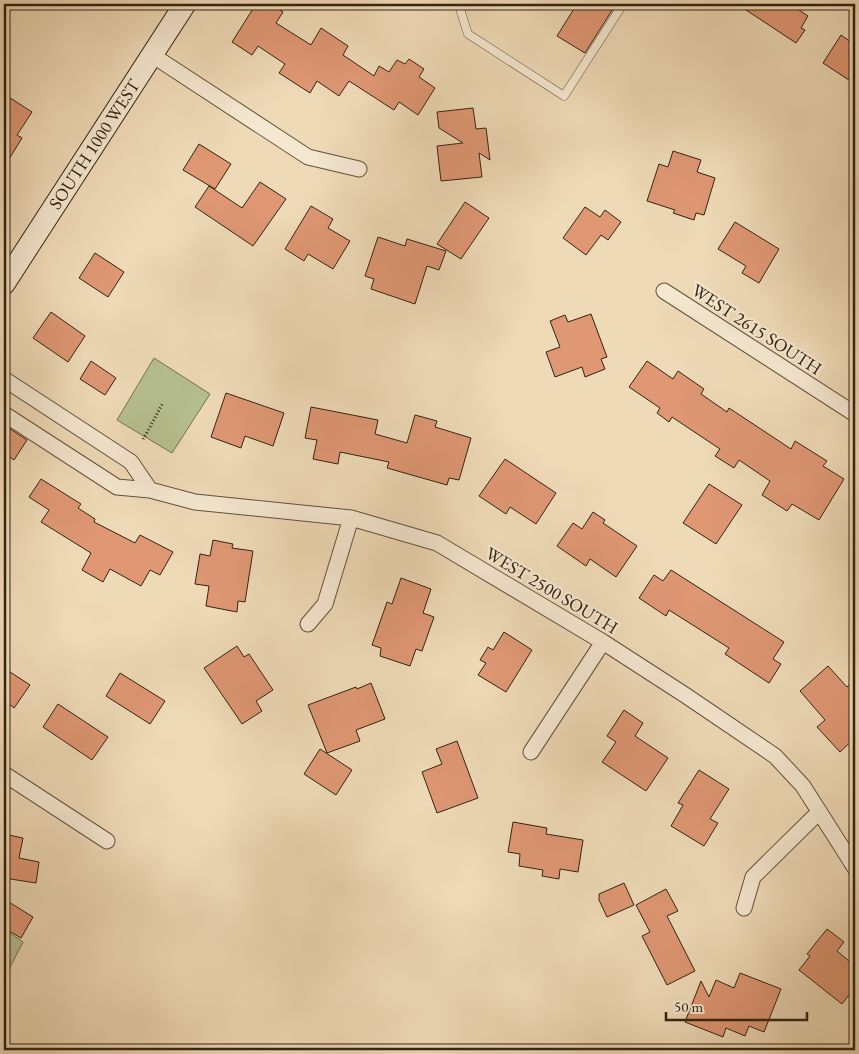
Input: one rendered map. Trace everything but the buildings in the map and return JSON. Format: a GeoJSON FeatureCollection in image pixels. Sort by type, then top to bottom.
{"type":"FeatureCollection","features":[{"type":"Feature","properties":{"kind":"main road","name":"SOUTH 1000 WEST"},"geometry":{"type":"LineString","coordinates":[[4,284],[184,4]]}},
{"type":"Feature","properties":{"kind":"street"},"geometry":{"type":"LineString","coordinates":[[152,55],[308,157],[359,169]]}},
{"type":"Feature","properties":{"kind":"street","name":"WEST 2615 SOUTH"},"geometry":{"type":"LineString","coordinates":[[664,291],[855,414]]}},
{"type":"Feature","properties":{"kind":"street"},"geometry":{"type":"LineString","coordinates":[[4,379],[131,462],[150,490]]}},
{"type":"Feature","properties":{"kind":"street","name":"WEST 2500 SOUTH"},"geometry":{"type":"LineString","coordinates":[[4,414],[117,487],[150,490],[195,502],[351,518],[438,543],[603,642],[774,756],[803,786],[855,868]]}},
{"type":"Feature","properties":{"kind":"street"},"geometry":{"type":"LineString","coordinates":[[308,624],[325,604],[351,518]]}},
{"type":"Feature","properties":{"kind":"street"},"geometry":{"type":"LineString","coordinates":[[531,752],[603,642]]}},
{"type":"Feature","properties":{"kind":"street"},"geometry":{"type":"LineString","coordinates":[[4,774],[107,841]]}},
{"type":"Feature","properties":{"kind":"street"},"geometry":{"type":"LineString","coordinates":[[744,908],[753,877],[818,812]]}},
{"type":"Feature","properties":{"kind":"lane"},"geometry":{"type":"LineString","coordinates":[[462,4],[461,12],[468,34],[564,96],[623,4]]}},
{"type":"Feature","properties":{"kind":"path"},"geometry":{"type":"LineString","coordinates":[[143,439],[163,403]]}},
{"type":"Feature","properties":{"kind":"green space"},"geometry":{"type":"Polygon","coordinates":[[[154,358],[210,394],[172,453],[117,420],[154,358]]]}},
{"type":"Feature","properties":{"kind":"green space"},"geometry":{"type":"Polygon","coordinates":[[[4,929],[23,942],[4,979],[4,929]]]}}]}
